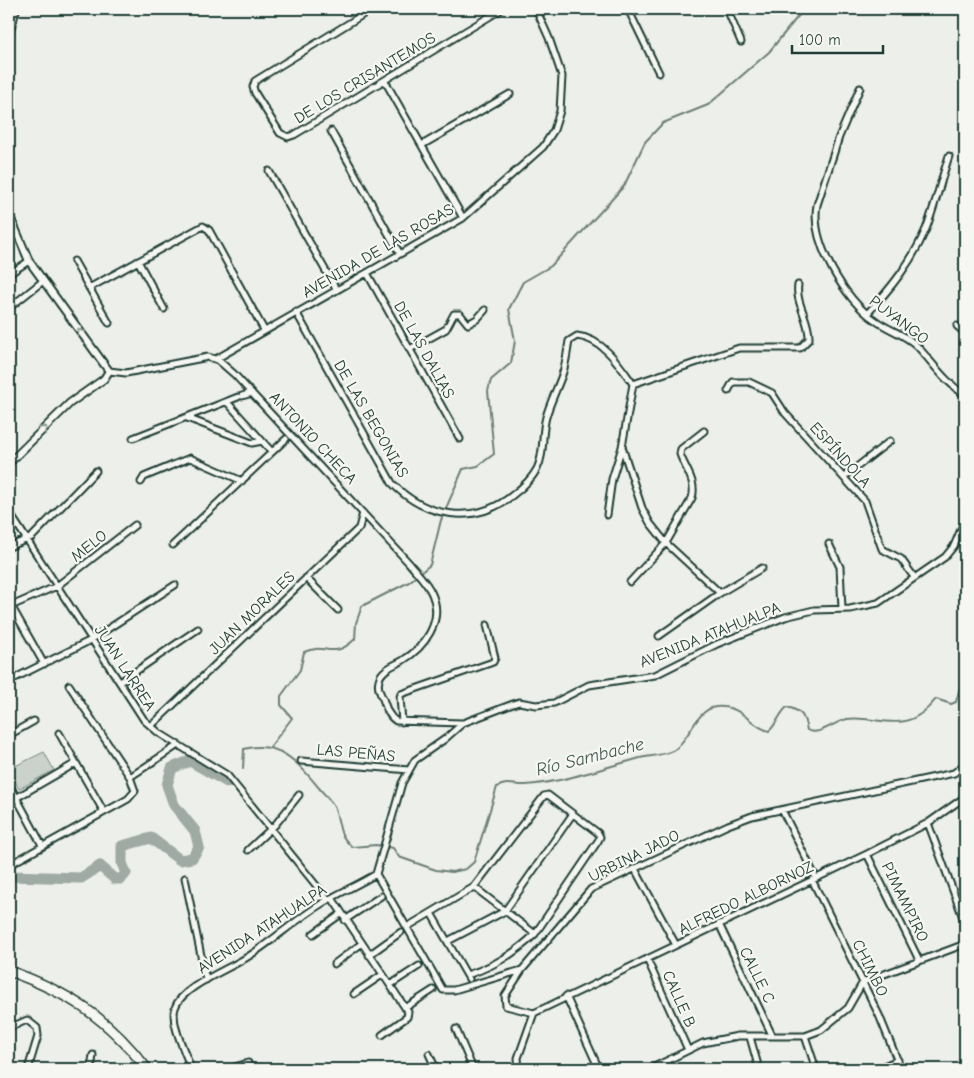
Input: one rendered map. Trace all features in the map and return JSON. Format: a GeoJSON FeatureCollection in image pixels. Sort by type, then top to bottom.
{"type":"FeatureCollection","features":[{"type":"Feature","properties":{"kind":"highway"},"geometry":{"type":"LineString","coordinates":[[9,971],[48,985],[95,1014],[112,1029],[146,1069]]}},
{"type":"Feature","properties":{"kind":"street"},"geometry":{"type":"LineString","coordinates":[[9,34],[16,9]]}},
{"type":"Feature","properties":{"kind":"street","name":"DE LOS CRISANTEMOS"},"geometry":{"type":"LineString","coordinates":[[372,9],[257,78],[253,87],[278,130],[288,137],[385,81],[502,9]]}},
{"type":"Feature","properties":{"kind":"street","name":"AVENIDA DE LAS ROSAS"},"geometry":{"type":"LineString","coordinates":[[216,359],[463,218],[543,147],[554,130],[560,111],[562,76],[550,38],[536,9]]}},
{"type":"Feature","properties":{"kind":"street"},"geometry":{"type":"LineString","coordinates":[[628,9],[659,73]]}},
{"type":"Feature","properties":{"kind":"street"},"geometry":{"type":"LineString","coordinates":[[727,9],[741,42]]}},
{"type":"Feature","properties":{"kind":"street"},"geometry":{"type":"LineString","coordinates":[[385,81],[463,218]]}},
{"type":"Feature","properties":{"kind":"street","name":"PUYANGO"},"geometry":{"type":"LineString","coordinates":[[860,88],[839,137],[815,216],[832,271],[841,288],[867,314],[875,321],[904,336],[917,346],[935,368],[965,395]]}},
{"type":"Feature","properties":{"kind":"street"},"geometry":{"type":"LineString","coordinates":[[422,145],[510,94]]}},
{"type":"Feature","properties":{"kind":"street"},"geometry":{"type":"LineString","coordinates":[[331,131],[400,254]]}},
{"type":"Feature","properties":{"kind":"street"},"geometry":{"type":"LineString","coordinates":[[867,314],[894,284],[907,266],[926,229],[949,156]]}},
{"type":"Feature","properties":{"kind":"street"},"geometry":{"type":"LineString","coordinates":[[269,171],[336,289]]}},
{"type":"Feature","properties":{"kind":"street"},"geometry":{"type":"LineString","coordinates":[[9,214],[30,261],[109,371],[126,373],[208,357],[216,359]]}},
{"type":"Feature","properties":{"kind":"street"},"geometry":{"type":"LineString","coordinates":[[89,288],[200,226],[207,228],[264,330]]}},
{"type":"Feature","properties":{"kind":"street"},"geometry":{"type":"LineString","coordinates":[[9,274],[30,261]]}},
{"type":"Feature","properties":{"kind":"street"},"geometry":{"type":"LineString","coordinates":[[74,261],[109,323]]}},
{"type":"Feature","properties":{"kind":"street"},"geometry":{"type":"LineString","coordinates":[[138,261],[164,309]]}},
{"type":"Feature","properties":{"kind":"street","name":"DE LAS DALIAS"},"geometry":{"type":"LineString","coordinates":[[367,273],[460,439]]}},
{"type":"Feature","properties":{"kind":"street"},"geometry":{"type":"LineString","coordinates":[[9,308],[43,281]]}},
{"type":"Feature","properties":{"kind":"street"},"geometry":{"type":"LineString","coordinates":[[607,514],[612,479],[622,447],[633,384],[739,348],[800,348],[809,339],[809,330],[798,297],[798,285]]}},
{"type":"Feature","properties":{"kind":"street"},"geometry":{"type":"LineString","coordinates":[[410,349],[446,329],[451,316],[454,314],[460,314],[468,324],[477,319],[485,310]]}},
{"type":"Feature","properties":{"kind":"street","name":"DE LAS BEGONIAS"},"geometry":{"type":"LineString","coordinates":[[296,312],[392,483],[410,499],[451,514],[470,514],[503,504],[532,478],[543,451],[546,418],[564,372],[569,341],[577,336],[586,337],[613,355],[633,384]]}},
{"type":"Feature","properties":{"kind":"street"},"geometry":{"type":"LineString","coordinates":[[957,326],[965,333]]}},
{"type":"Feature","properties":{"kind":"street","name":"ANTONIO CHECA"},"geometry":{"type":"LineString","coordinates":[[216,359],[252,393],[409,563],[424,582],[435,602],[433,626],[420,648],[384,672],[379,679],[378,687],[389,715],[396,722],[402,722]]}},
{"type":"Feature","properties":{"kind":"street"},"geometry":{"type":"LineString","coordinates":[[9,463],[70,403],[104,379],[109,371]]}},
{"type":"Feature","properties":{"kind":"street","name":"ESPÍNDOLA"},"geometry":{"type":"LineString","coordinates":[[728,391],[733,382],[739,381],[762,386],[772,393],[786,413],[864,501],[882,549],[901,559],[914,577]]}},
{"type":"Feature","properties":{"kind":"street"},"geometry":{"type":"LineString","coordinates":[[134,438],[252,393]]}},
{"type":"Feature","properties":{"kind":"street"},"geometry":{"type":"LineString","coordinates":[[226,402],[272,452]]}},
{"type":"Feature","properties":{"kind":"street"},"geometry":{"type":"LineString","coordinates":[[187,418],[252,443],[262,441]]}},
{"type":"Feature","properties":{"kind":"street"},"geometry":{"type":"LineString","coordinates":[[630,582],[666,543],[692,498],[695,490],[684,465],[681,450],[704,431]]}},
{"type":"Feature","properties":{"kind":"street"},"geometry":{"type":"LineString","coordinates":[[173,545],[286,439]]}},
{"type":"Feature","properties":{"kind":"street"},"geometry":{"type":"LineString","coordinates":[[844,477],[890,441]]}},
{"type":"Feature","properties":{"kind":"street"},"geometry":{"type":"LineString","coordinates":[[622,447],[642,508],[650,524],[666,543],[720,593]]}},
{"type":"Feature","properties":{"kind":"street"},"geometry":{"type":"LineString","coordinates":[[142,482],[144,477],[190,458],[242,481]]}},
{"type":"Feature","properties":{"kind":"street"},"geometry":{"type":"LineString","coordinates":[[9,547],[27,540],[96,471]]}},
{"type":"Feature","properties":{"kind":"street","name":"JUAN LARREA"},"geometry":{"type":"LineString","coordinates":[[9,512],[144,720],[178,745],[227,775],[330,899],[405,1008]]}},
{"type":"Feature","properties":{"kind":"street","name":"JUAN MORALES"},"geometry":{"type":"LineString","coordinates":[[151,726],[359,528],[363,513]]}},
{"type":"Feature","properties":{"kind":"street","name":"AVENIDA ATAHUALPA"},"geometry":{"type":"LineString","coordinates":[[191,1069],[176,1026],[174,1009],[181,997],[206,980],[249,956],[330,899],[376,874],[387,841],[402,783],[409,770],[415,760],[445,739],[463,723],[519,702],[536,705],[554,704],[589,685],[655,675],[717,644],[785,617],[814,610],[842,609],[878,603],[945,557],[954,546],[965,520]]}},
{"type":"Feature","properties":{"kind":"street","name":"MELO"},"geometry":{"type":"LineString","coordinates":[[9,605],[57,586],[136,525]]}},
{"type":"Feature","properties":{"kind":"street"},"geometry":{"type":"LineString","coordinates":[[829,544],[840,567],[842,609]]}},
{"type":"Feature","properties":{"kind":"street"},"geometry":{"type":"LineString","coordinates":[[659,636],[720,593],[762,568]]}},
{"type":"Feature","properties":{"kind":"street"},"geometry":{"type":"LineString","coordinates":[[306,578],[338,610]]}},
{"type":"Feature","properties":{"kind":"street"},"geometry":{"type":"LineString","coordinates":[[9,680],[91,640],[175,586]]}},
{"type":"Feature","properties":{"kind":"street"},"geometry":{"type":"LineString","coordinates":[[9,605],[44,664]]}},
{"type":"Feature","properties":{"kind":"street"},"geometry":{"type":"LineString","coordinates":[[463,723],[402,722],[400,697],[402,694],[493,662],[495,658],[487,625]]}},
{"type":"Feature","properties":{"kind":"street"},"geometry":{"type":"LineString","coordinates":[[120,682],[198,629]]}},
{"type":"Feature","properties":{"kind":"street"},"geometry":{"type":"LineString","coordinates":[[9,865],[133,795],[135,786],[130,777],[68,684]]}},
{"type":"Feature","properties":{"kind":"street"},"geometry":{"type":"LineString","coordinates":[[9,735],[34,721]]}},
{"type":"Feature","properties":{"kind":"street"},"geometry":{"type":"LineString","coordinates":[[59,733],[104,812]]}},
{"type":"Feature","properties":{"kind":"street"},"geometry":{"type":"LineString","coordinates":[[130,777],[178,745]]}},
{"type":"Feature","properties":{"kind":"street","name":"LAS PEÑAS"},"geometry":{"type":"LineString","coordinates":[[301,761],[409,770]]}},
{"type":"Feature","properties":{"kind":"street"},"geometry":{"type":"LineString","coordinates":[[9,802],[76,763]]}},
{"type":"Feature","properties":{"kind":"street","name":"URBINA JADO"},"geometry":{"type":"LineString","coordinates":[[534,1013],[508,1007],[504,1002],[505,996],[522,970],[591,889],[728,825],[758,814],[954,773],[965,764]]}},
{"type":"Feature","properties":{"kind":"street"},"geometry":{"type":"LineString","coordinates":[[9,784],[42,845]]}},
{"type":"Feature","properties":{"kind":"street"},"geometry":{"type":"LineString","coordinates":[[248,850],[271,828],[298,795]]}},
{"type":"Feature","properties":{"kind":"street"},"geometry":{"type":"LineString","coordinates":[[407,927],[474,887],[540,798],[548,795],[598,833],[600,837],[535,934],[514,951],[468,977],[431,913]]}},
{"type":"Feature","properties":{"kind":"street","name":"ALFREDO ALBORNOZ"},"geometry":{"type":"LineString","coordinates":[[534,1013],[566,996],[867,854],[928,823],[965,797]]}},
{"type":"Feature","properties":{"kind":"street","name":"CHIMBO"},"geometry":{"type":"LineString","coordinates":[[782,810],[863,982],[901,1069]]}},
{"type":"Feature","properties":{"kind":"street"},"geometry":{"type":"LineString","coordinates":[[448,942],[505,911],[572,815]]}},
{"type":"Feature","properties":{"kind":"street"},"geometry":{"type":"LineString","coordinates":[[928,823],[965,923]]}},
{"type":"Feature","properties":{"kind":"street","name":"PIMAMPIRO"},"geometry":{"type":"LineString","coordinates":[[867,854],[919,960]]}},
{"type":"Feature","properties":{"kind":"street","name":"CALLE B"},"geometry":{"type":"LineString","coordinates":[[635,869],[676,945]]}},
{"type":"Feature","properties":{"kind":"street"},"geometry":{"type":"LineString","coordinates":[[376,874],[443,990],[454,990],[522,970]]}},
{"type":"Feature","properties":{"kind":"street"},"geometry":{"type":"LineString","coordinates":[[185,878],[206,980]]}},
{"type":"Feature","properties":{"kind":"street"},"geometry":{"type":"LineString","coordinates":[[474,887],[535,934]]}},
{"type":"Feature","properties":{"kind":"street"},"geometry":{"type":"LineString","coordinates":[[345,920],[381,896]]}},
{"type":"Feature","properties":{"kind":"street"},"geometry":{"type":"LineString","coordinates":[[313,934],[341,914]]}},
{"type":"Feature","properties":{"kind":"street","name":"CALLE C"},"geometry":{"type":"LineString","coordinates":[[719,924],[772,1036]]}},
{"type":"Feature","properties":{"kind":"street"},"geometry":{"type":"LineString","coordinates":[[369,955],[401,932]]}},
{"type":"Feature","properties":{"kind":"street"},"geometry":{"type":"LineString","coordinates":[[334,964],[361,944]]}},
{"type":"Feature","properties":{"kind":"street"},"geometry":{"type":"LineString","coordinates":[[650,1069],[703,1043],[738,1036],[805,1036],[822,1030],[848,1008],[863,982],[965,944]]}},
{"type":"Feature","properties":{"kind":"street","name":"CALLE B"},"geometry":{"type":"LineString","coordinates":[[647,959],[688,1050]]}},
{"type":"Feature","properties":{"kind":"street"},"geometry":{"type":"LineString","coordinates":[[390,985],[420,966]]}},
{"type":"Feature","properties":{"kind":"street"},"geometry":{"type":"LineString","coordinates":[[354,994],[382,975]]}},
{"type":"Feature","properties":{"kind":"street"},"geometry":{"type":"LineString","coordinates":[[382,1035],[407,1017],[408,1012],[405,1008],[433,990]]}},
{"type":"Feature","properties":{"kind":"street"},"geometry":{"type":"LineString","coordinates":[[566,996],[599,1069]]}},
{"type":"Feature","properties":{"kind":"street"},"geometry":{"type":"LineString","coordinates":[[519,1069],[518,1058],[534,1013]]}},
{"type":"Feature","properties":{"kind":"street"},"geometry":{"type":"LineString","coordinates":[[9,1028],[27,1020],[37,1028],[38,1036],[28,1069]]}},
{"type":"Feature","properties":{"kind":"street"},"geometry":{"type":"LineString","coordinates":[[456,1029],[472,1069]]}},
{"type":"Feature","properties":{"kind":"street"},"geometry":{"type":"LineString","coordinates":[[805,1036],[816,1069]]}},
{"type":"Feature","properties":{"kind":"street"},"geometry":{"type":"LineString","coordinates":[[750,1037],[758,1069]]}},
{"type":"Feature","properties":{"kind":"street"},"geometry":{"type":"LineString","coordinates":[[429,1054],[436,1069]]}},
{"type":"Feature","properties":{"kind":"street"},"geometry":{"type":"LineString","coordinates":[[92,1069],[93,1055]]}},
{"type":"Feature","properties":{"kind":"street"},"geometry":{"type":"LineString","coordinates":[[878,1069],[898,1060]]}},
{"type":"Feature","properties":{"kind":"street"},"geometry":{"type":"LineString","coordinates":[[228,1069],[248,1063]]}},
{"type":"Feature","properties":{"kind":"street"},"geometry":{"type":"LineString","coordinates":[[481,1069],[486,1069]]}},
{"type":"Feature","properties":{"kind":"shaded area"},"geometry":{"type":"Polygon","coordinates":[[[44,752],[54,770],[19,789],[9,769],[44,752]]]}},
{"type":"Feature","properties":{"kind":"waterway"},"geometry":{"type":"LineString","coordinates":[[270,747],[292,718],[281,705],[281,696],[300,670],[304,652],[312,649],[335,650],[347,645],[355,639],[356,623],[362,606],[409,582],[430,565],[441,520],[463,469],[478,466],[494,454],[488,391],[491,380],[511,363],[515,341],[509,309],[523,282],[551,266],[624,186],[645,142],[663,123],[708,105],[769,52],[804,9]]}},
{"type":"Feature","properties":{"kind":"waterway","name":"Río Sambache"},"geometry":{"type":"LineString","coordinates":[[243,769],[244,749],[257,747],[278,751],[296,762],[334,806],[341,833],[352,847],[376,845],[393,848],[399,857],[436,870],[452,872],[466,869],[474,862],[497,787],[501,785],[526,785],[555,781],[640,758],[670,752],[679,746],[703,713],[716,707],[725,707],[740,712],[756,725],[769,731],[787,707],[802,714],[807,730],[812,732],[817,732],[842,720],[854,718],[891,722],[905,721],[923,713],[936,699],[951,704],[956,702],[965,669]]}},
{"type":"Feature","properties":{"kind":"waterway"},"geometry":{"type":"LineString","coordinates":[[9,876],[81,878],[100,866],[115,879],[121,879],[126,873],[122,863],[122,846],[151,838],[180,860],[192,858],[199,847],[195,831],[174,805],[167,785],[172,768],[190,761],[227,782]]}}]}
